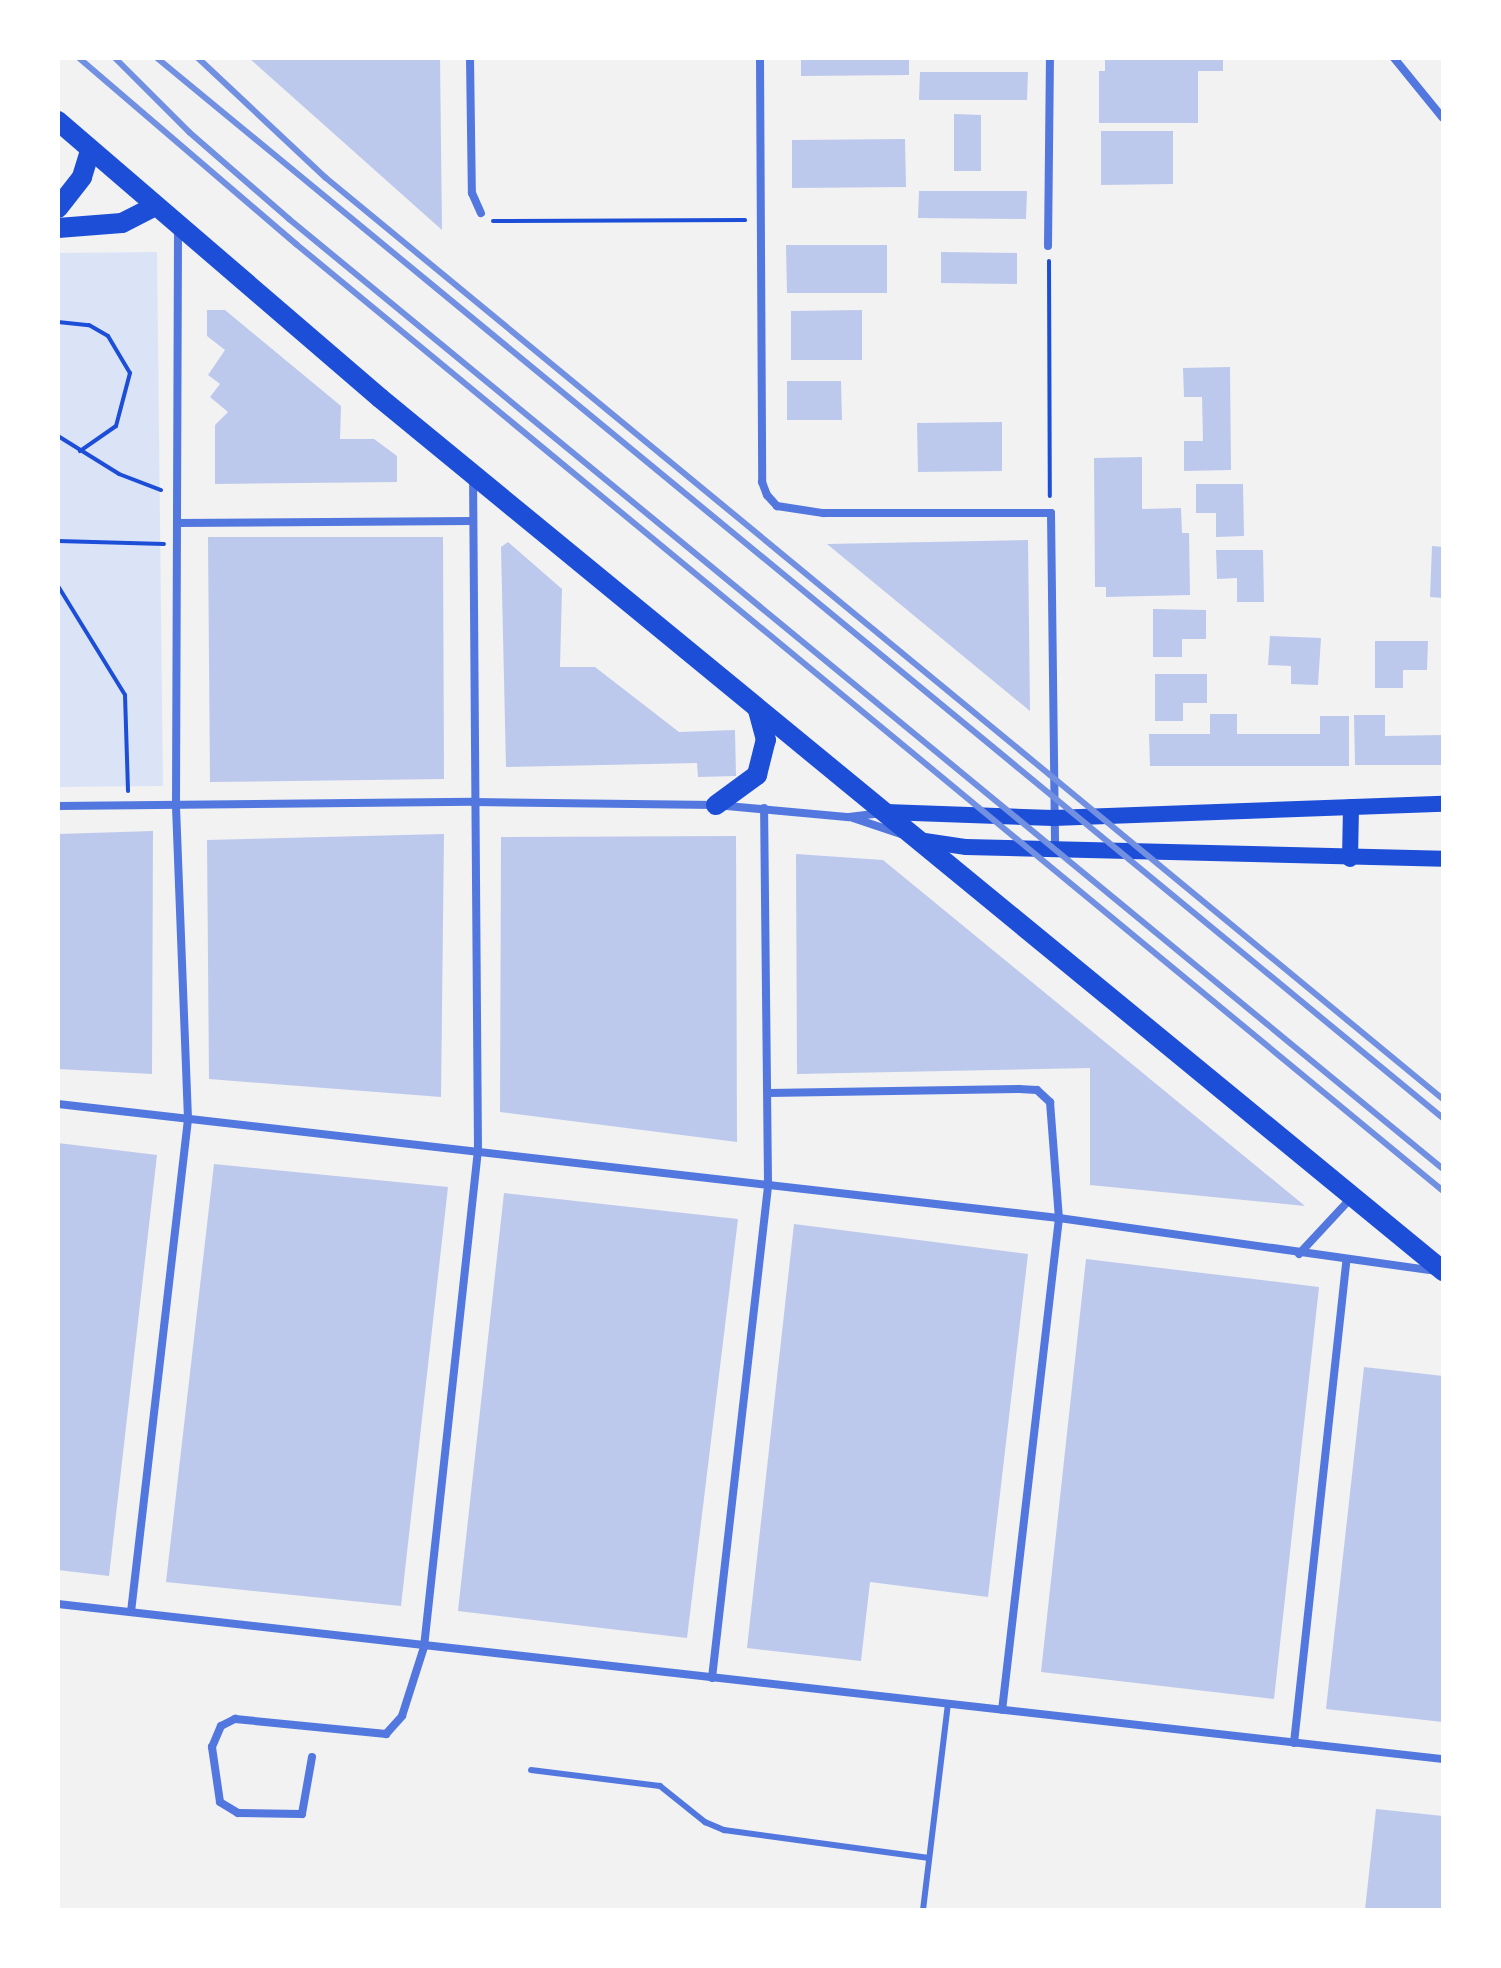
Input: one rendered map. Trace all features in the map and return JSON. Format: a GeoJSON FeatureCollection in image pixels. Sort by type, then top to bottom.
{"type":"FeatureCollection","features":[{"type":"Feature","properties":{"kind":"main road"},"geometry":{"type":"LineString","coordinates":[[58,121],[178,230],[1443,1272]]}},
{"type":"Feature","properties":{"kind":"main road"},"geometry":{"type":"LineString","coordinates":[[58,208],[82,177],[90,151]]}},
{"type":"Feature","properties":{"kind":"main road"},"geometry":{"type":"LineString","coordinates":[[58,228],[122,223],[153,207]]}},
{"type":"Feature","properties":{"kind":"main road"},"geometry":{"type":"LineString","coordinates":[[716,805],[750,784],[761,766],[766,725],[757,707]]}},
{"type":"Feature","properties":{"kind":"main road"},"geometry":{"type":"LineString","coordinates":[[886,812],[946,818],[1053,818],[1443,804]]}},
{"type":"Feature","properties":{"kind":"main road"},"geometry":{"type":"LineString","coordinates":[[1350,859],[1351,807]]}},
{"type":"Feature","properties":{"kind":"main road"},"geometry":{"type":"LineString","coordinates":[[918,840],[966,847],[1187,850],[1350,859],[1443,859]]}},
{"type":"Feature","properties":{"kind":"street"},"geometry":{"type":"LineString","coordinates":[[470,58],[472,193],[481,213]]}},
{"type":"Feature","properties":{"kind":"street"},"geometry":{"type":"LineString","coordinates":[[760,58],[762,482],[777,506],[823,513],[1051,513],[1055,849]]}},
{"type":"Feature","properties":{"kind":"street"},"geometry":{"type":"LineString","coordinates":[[1048,246],[1050,58]]}},
{"type":"Feature","properties":{"kind":"street"},"geometry":{"type":"LineString","coordinates":[[1394,58],[1443,118]]}},
{"type":"Feature","properties":{"kind":"street"},"geometry":{"type":"LineString","coordinates":[[131,1612],[188,1119],[176,805],[178,230]]}},
{"type":"Feature","properties":{"kind":"street"},"geometry":{"type":"LineString","coordinates":[[312,1757],[302,1814],[238,1813],[220,1802],[212,1747],[221,1726],[235,1719],[386,1734],[402,1716],[424,1647],[478,1152],[473,802],[473,473]]}},
{"type":"Feature","properties":{"kind":"street"},"geometry":{"type":"LineString","coordinates":[[177,523],[473,521]]}},
{"type":"Feature","properties":{"kind":"street"},"geometry":{"type":"LineString","coordinates":[[58,806],[473,802],[716,805],[849,817],[918,840]]}},
{"type":"Feature","properties":{"kind":"street"},"geometry":{"type":"LineString","coordinates":[[712,1678],[768,1183],[764,808]]}},
{"type":"Feature","properties":{"kind":"street"},"geometry":{"type":"LineString","coordinates":[[849,817],[886,812]]}},
{"type":"Feature","properties":{"kind":"street"},"geometry":{"type":"LineString","coordinates":[[768,1093],[1037,1090],[1046,1094],[1054,1119],[1059,1218],[1002,1710]]}},
{"type":"Feature","properties":{"kind":"street"},"geometry":{"type":"LineString","coordinates":[[58,1104],[1059,1218],[1346,1262],[1443,1272]]}},
{"type":"Feature","properties":{"kind":"street"},"geometry":{"type":"LineString","coordinates":[[1299,1254],[1352,1197]]}},
{"type":"Feature","properties":{"kind":"street"},"geometry":{"type":"LineString","coordinates":[[1294,1743],[1346,1262]]}},
{"type":"Feature","properties":{"kind":"street"},"geometry":{"type":"LineString","coordinates":[[58,1604],[1443,1759]]}},
{"type":"Feature","properties":{"kind":"lane"},"geometry":{"type":"LineString","coordinates":[[923,1910],[948,1704]]}},
{"type":"Feature","properties":{"kind":"lane"},"geometry":{"type":"LineString","coordinates":[[531,1770],[660,1786],[705,1822],[724,1830],[929,1858]]}},
{"type":"Feature","properties":{"kind":"path"},"geometry":{"type":"LineString","coordinates":[[481,213],[508,222],[763,220]]}},
{"type":"Feature","properties":{"kind":"path"},"geometry":{"type":"LineString","coordinates":[[1048,246],[1051,513]]}},
{"type":"Feature","properties":{"kind":"path"},"geometry":{"type":"LineString","coordinates":[[58,322],[89,325],[108,336],[130,373],[116,426],[80,451]]}},
{"type":"Feature","properties":{"kind":"path"},"geometry":{"type":"LineString","coordinates":[[58,436],[119,474],[177,495]]}},
{"type":"Feature","properties":{"kind":"path"},"geometry":{"type":"LineString","coordinates":[[58,541],[177,544]]}},
{"type":"Feature","properties":{"kind":"path"},"geometry":{"type":"LineString","coordinates":[[58,586],[125,695],[128,805]]}},
{"type":"Feature","properties":{"kind":"shaded area"},"geometry":{"type":"Polygon","coordinates":[[[157,252],[163,786],[58,787],[58,253],[157,252]]]}},
{"type":"Feature","properties":{"kind":"building"},"geometry":{"type":"Polygon","coordinates":[[[249,58],[440,58],[442,230],[249,58]]]}},
{"type":"Feature","properties":{"kind":"building"},"geometry":{"type":"Polygon","coordinates":[[[801,58],[909,58],[909,75],[801,76],[801,58]]]}},
{"type":"Feature","properties":{"kind":"building"},"geometry":{"type":"Polygon","coordinates":[[[1105,58],[1223,58],[1223,71],[1198,71],[1198,123],[1099,123],[1099,71],[1105,71],[1105,58]]]}},
{"type":"Feature","properties":{"kind":"building"},"geometry":{"type":"Polygon","coordinates":[[[920,72],[1028,72],[1027,100],[919,100],[920,72]]]}},
{"type":"Feature","properties":{"kind":"building"},"geometry":{"type":"Polygon","coordinates":[[[954,114],[981,115],[981,171],[954,171],[954,114]]]}},
{"type":"Feature","properties":{"kind":"building"},"geometry":{"type":"Polygon","coordinates":[[[1101,131],[1173,131],[1173,184],[1101,185],[1101,131]]]}},
{"type":"Feature","properties":{"kind":"building"},"geometry":{"type":"Polygon","coordinates":[[[905,139],[906,187],[792,188],[792,140],[905,139]]]}},
{"type":"Feature","properties":{"kind":"building"},"geometry":{"type":"Polygon","coordinates":[[[919,191],[1027,191],[1026,219],[918,218],[919,191]]]}},
{"type":"Feature","properties":{"kind":"building"},"geometry":{"type":"Polygon","coordinates":[[[786,245],[887,245],[887,293],[787,293],[786,245]]]}},
{"type":"Feature","properties":{"kind":"building"},"geometry":{"type":"Polygon","coordinates":[[[941,252],[1017,253],[1017,284],[941,283],[941,252]]]}},
{"type":"Feature","properties":{"kind":"building"},"geometry":{"type":"Polygon","coordinates":[[[207,310],[225,310],[341,406],[340,439],[374,439],[397,456],[397,482],[215,484],[215,425],[228,412],[210,397],[220,384],[208,375],[225,350],[207,336],[207,310]]]}},
{"type":"Feature","properties":{"kind":"building"},"geometry":{"type":"Polygon","coordinates":[[[862,310],[862,360],[791,360],[791,311],[862,310]]]}},
{"type":"Feature","properties":{"kind":"building"},"geometry":{"type":"Polygon","coordinates":[[[1230,367],[1231,470],[1184,471],[1184,441],[1203,441],[1202,397],[1184,397],[1183,368],[1230,367]]]}},
{"type":"Feature","properties":{"kind":"building"},"geometry":{"type":"Polygon","coordinates":[[[787,381],[841,381],[842,420],[787,420],[787,381]]]}},
{"type":"Feature","properties":{"kind":"building"},"geometry":{"type":"Polygon","coordinates":[[[1002,422],[1002,471],[918,472],[917,423],[1002,422]]]}},
{"type":"Feature","properties":{"kind":"building"},"geometry":{"type":"Polygon","coordinates":[[[1142,457],[1142,509],[1181,508],[1182,533],[1189,533],[1190,595],[1106,597],[1106,587],[1095,587],[1094,458],[1142,457]]]}},
{"type":"Feature","properties":{"kind":"building"},"geometry":{"type":"Polygon","coordinates":[[[1196,484],[1243,484],[1244,536],[1216,537],[1216,513],[1196,513],[1196,484]]]}},
{"type":"Feature","properties":{"kind":"building"},"geometry":{"type":"Polygon","coordinates":[[[208,537],[443,537],[444,779],[210,782],[208,537]]]}},
{"type":"Feature","properties":{"kind":"building"},"geometry":{"type":"Polygon","coordinates":[[[1028,540],[1030,711],[827,544],[1028,540]]]}},
{"type":"Feature","properties":{"kind":"building"},"geometry":{"type":"Polygon","coordinates":[[[508,542],[562,589],[560,667],[595,667],[679,732],[735,730],[736,776],[698,777],[697,763],[506,767],[501,547],[508,542]]]}},
{"type":"Feature","properties":{"kind":"building"},"geometry":{"type":"Polygon","coordinates":[[[1432,546],[1443,547],[1443,598],[1430,597],[1432,546]]]}},
{"type":"Feature","properties":{"kind":"building"},"geometry":{"type":"Polygon","coordinates":[[[1216,550],[1263,550],[1264,602],[1237,602],[1237,578],[1217,579],[1216,550]]]}},
{"type":"Feature","properties":{"kind":"building"},"geometry":{"type":"Polygon","coordinates":[[[1153,609],[1206,610],[1206,639],[1182,639],[1182,657],[1153,657],[1153,609]]]}},
{"type":"Feature","properties":{"kind":"building"},"geometry":{"type":"Polygon","coordinates":[[[1270,636],[1321,638],[1318,685],[1291,684],[1291,666],[1268,665],[1270,636]]]}},
{"type":"Feature","properties":{"kind":"building"},"geometry":{"type":"Polygon","coordinates":[[[1375,641],[1428,641],[1427,670],[1403,670],[1403,688],[1375,688],[1375,641]]]}},
{"type":"Feature","properties":{"kind":"building"},"geometry":{"type":"Polygon","coordinates":[[[1155,674],[1207,674],[1207,703],[1183,703],[1183,721],[1155,721],[1155,674]]]}},
{"type":"Feature","properties":{"kind":"building"},"geometry":{"type":"Polygon","coordinates":[[[1210,714],[1237,714],[1237,734],[1320,734],[1320,716],[1349,716],[1349,766],[1150,766],[1149,734],[1210,734],[1210,714]]]}},
{"type":"Feature","properties":{"kind":"building"},"geometry":{"type":"Polygon","coordinates":[[[1354,715],[1385,715],[1385,736],[1443,735],[1443,765],[1355,765],[1354,715]]]}},
{"type":"Feature","properties":{"kind":"building"},"geometry":{"type":"Polygon","coordinates":[[[153,831],[152,1074],[58,1069],[58,834],[153,831]]]}},
{"type":"Feature","properties":{"kind":"building"},"geometry":{"type":"Polygon","coordinates":[[[444,834],[441,1097],[209,1079],[207,840],[444,834]]]}},
{"type":"Feature","properties":{"kind":"building"},"geometry":{"type":"Polygon","coordinates":[[[736,836],[737,1142],[500,1112],[501,837],[736,836]]]}},
{"type":"Feature","properties":{"kind":"building"},"geometry":{"type":"Polygon","coordinates":[[[796,854],[883,860],[1305,1206],[1090,1185],[1090,1068],[797,1074],[796,854]]]}},
{"type":"Feature","properties":{"kind":"building"},"geometry":{"type":"Polygon","coordinates":[[[58,1143],[157,1155],[109,1576],[58,1570],[58,1143]]]}},
{"type":"Feature","properties":{"kind":"building"},"geometry":{"type":"Polygon","coordinates":[[[214,1164],[448,1187],[401,1606],[166,1582],[214,1164]]]}},
{"type":"Feature","properties":{"kind":"building"},"geometry":{"type":"Polygon","coordinates":[[[504,1193],[738,1219],[687,1638],[458,1611],[504,1193]]]}},
{"type":"Feature","properties":{"kind":"building"},"geometry":{"type":"Polygon","coordinates":[[[794,1224],[1028,1254],[988,1597],[870,1582],[861,1661],[747,1648],[794,1224]]]}},
{"type":"Feature","properties":{"kind":"building"},"geometry":{"type":"Polygon","coordinates":[[[1086,1259],[1319,1287],[1274,1699],[1041,1672],[1086,1259]]]}},
{"type":"Feature","properties":{"kind":"building"},"geometry":{"type":"Polygon","coordinates":[[[1364,1367],[1443,1376],[1443,1722],[1326,1709],[1364,1367]]]}},
{"type":"Feature","properties":{"kind":"building"},"geometry":{"type":"Polygon","coordinates":[[[1376,1809],[1443,1816],[1443,1910],[1365,1910],[1376,1809]]]}},
{"type":"Feature","properties":{"kind":"railway"},"geometry":{"type":"LineString","coordinates":[[79,58],[296,244],[1443,1191]]}},
{"type":"Feature","properties":{"kind":"railway"},"geometry":{"type":"LineString","coordinates":[[115,58],[189,132],[289,219],[1443,1169]]}},
{"type":"Feature","properties":{"kind":"railway"},"geometry":{"type":"LineString","coordinates":[[157,58],[1443,1118]]}},
{"type":"Feature","properties":{"kind":"railway"},"geometry":{"type":"LineString","coordinates":[[198,58],[326,178],[1443,1099]]}}]}
